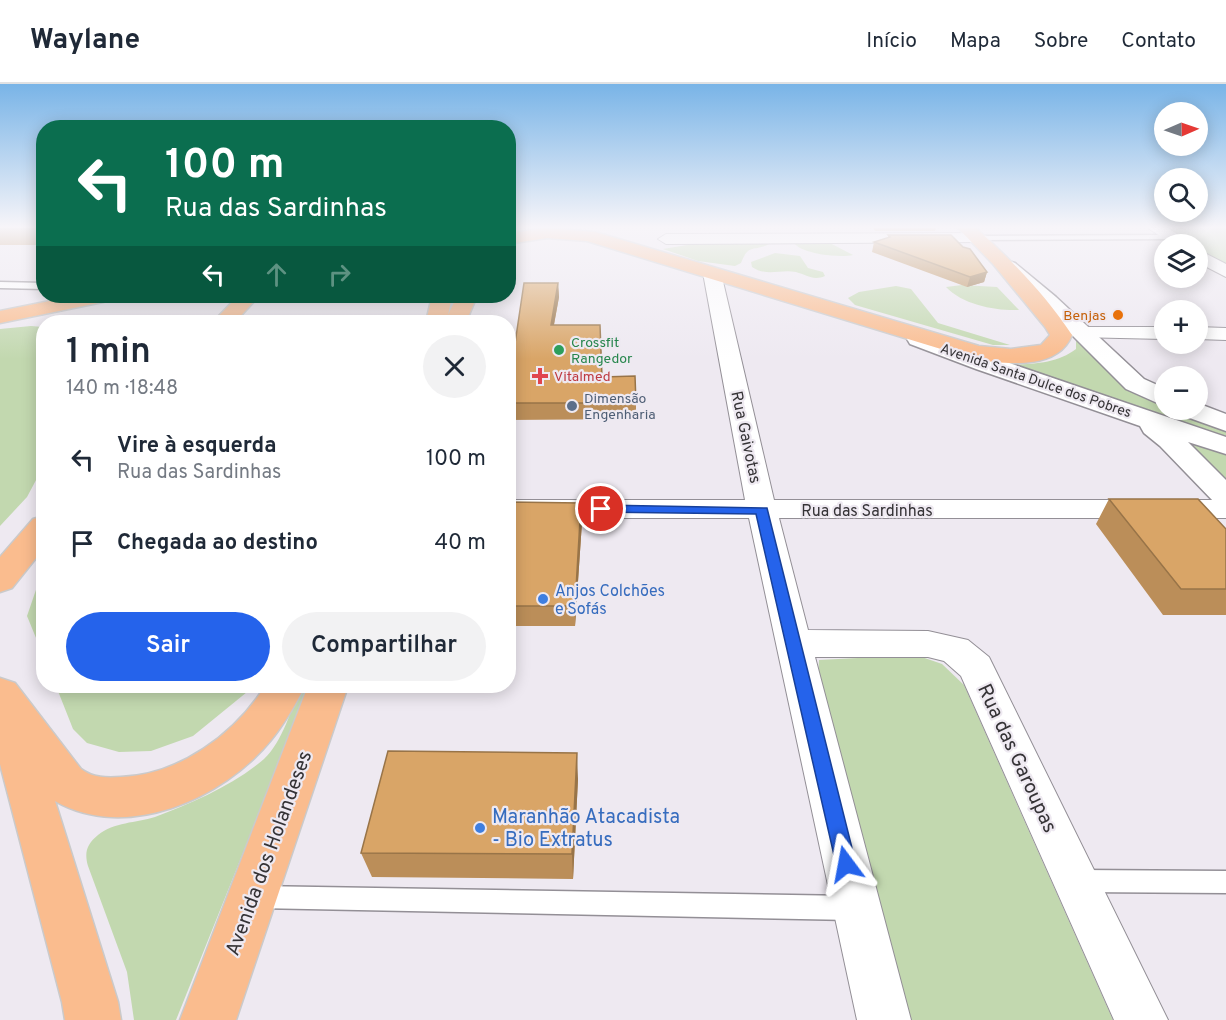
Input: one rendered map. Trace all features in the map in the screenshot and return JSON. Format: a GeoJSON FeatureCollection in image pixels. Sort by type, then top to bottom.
{"type":"FeatureCollection","features":[{"type":"Feature","properties":{"kind":"main road","name":"Avenida Santa Dulce dos Pobres"},"geometry":{"type":"LineString","coordinates":[[708,272],[965,350],[994,355],[1041,353],[1056,346],[1061,338],[1054,324],[1010,272]]}},
{"type":"Feature","properties":{"kind":"main road"},"geometry":{"type":"LineString","coordinates":[[1013,272],[1083,333],[1135,384],[1154,394]]}},
{"type":"Feature","properties":{"kind":"main road"},"geometry":{"type":"LineString","coordinates":[[0,309],[36,301]]}},
{"type":"Feature","properties":{"kind":"main road"},"geometry":{"type":"LineString","coordinates":[[0,317],[69,303]]}},
{"type":"Feature","properties":{"kind":"main road"},"geometry":{"type":"LineString","coordinates":[[229,315],[242,303]]}},
{"type":"Feature","properties":{"kind":"main road","name":"Avenida Santa Dulce dos Pobres"},"geometry":{"type":"LineString","coordinates":[[880,324],[984,364],[1226,446]]}},
{"type":"Feature","properties":{"kind":"main road"},"geometry":{"type":"LineString","coordinates":[[1208,410],[1226,416]]}},
{"type":"Feature","properties":{"kind":"main road"},"geometry":{"type":"LineString","coordinates":[[1133,414],[1170,440],[1226,497]]}},
{"type":"Feature","properties":{"kind":"main road"},"geometry":{"type":"LineString","coordinates":[[1208,416],[1226,423]]}},
{"type":"Feature","properties":{"kind":"main road"},"geometry":{"type":"LineString","coordinates":[[6,569],[36,535]]}},
{"type":"Feature","properties":{"kind":"main road"},"geometry":{"type":"LineString","coordinates":[[0,692],[66,783],[87,794],[114,798],[150,794],[169,788],[220,760],[256,729],[281,693]]}},
{"type":"Feature","properties":{"kind":"main road"},"geometry":{"type":"LineString","coordinates":[[0,692],[90,1002],[93,1020]]}},
{"type":"Feature","properties":{"kind":"main road","name":"Avenida dos Holandeses"},"geometry":{"type":"LineString","coordinates":[[207,1020],[325,693]]}},
{"type":"Feature","properties":{"kind":"street","name":"Rua Gaivotas"},"geometry":{"type":"LineString","coordinates":[[712,273],[762,510],[884,1020]]}},
{"type":"Feature","properties":{"kind":"street"},"geometry":{"type":"LineString","coordinates":[[1083,333],[1154,333]]}},
{"type":"Feature","properties":{"kind":"street"},"geometry":{"type":"LineString","coordinates":[[1208,333],[1226,334]]}},
{"type":"Feature","properties":{"kind":"street","name":"Rua das Sardinhas"},"geometry":{"type":"LineString","coordinates":[[516,509],[1226,509]]}},
{"type":"Feature","properties":{"kind":"street","name":"Rua das Garoupas"},"geometry":{"type":"LineString","coordinates":[[794,643],[944,646],[965,657],[976,667],[1141,1020]]}},
{"type":"Feature","properties":{"kind":"lane"},"geometry":{"type":"LineString","coordinates":[[0,285],[36,286]]}},
{"type":"Feature","properties":{"kind":"lane"},"geometry":{"type":"LineString","coordinates":[[1076,881],[1226,882]]}},
{"type":"Feature","properties":{"kind":"lane"},"geometry":{"type":"LineString","coordinates":[[252,897],[857,908]]}},
{"type":"Feature","properties":{"kind":"green space"},"geometry":{"type":"Polygon","coordinates":[[[794,272],[822,272],[825,276],[813,278],[794,272]]]}},
{"type":"Feature","properties":{"kind":"green space"},"geometry":{"type":"Polygon","coordinates":[[[962,285],[997,287],[1019,310],[980,306],[961,298],[946,287],[962,285]]]}},
{"type":"Feature","properties":{"kind":"green space"},"geometry":{"type":"Polygon","coordinates":[[[896,286],[911,289],[938,323],[1010,345],[993,345],[855,305],[848,298],[859,292],[896,286]]]}},
{"type":"Feature","properties":{"kind":"green space"},"geometry":{"type":"Polygon","coordinates":[[[36,326],[36,480],[27,497],[0,526],[0,329],[36,326]]]}},
{"type":"Feature","properties":{"kind":"green space"},"geometry":{"type":"Polygon","coordinates":[[[1072,333],[1154,395],[1154,414],[1011,365],[1045,362],[1069,354],[1076,349],[1076,340],[1072,333]]]}},
{"type":"Feature","properties":{"kind":"green space"},"geometry":{"type":"Polygon","coordinates":[[[1171,420],[1204,420],[1226,429],[1226,439],[1171,420]]]}},
{"type":"Feature","properties":{"kind":"green space"},"geometry":{"type":"Polygon","coordinates":[[[1179,437],[1226,450],[1226,484],[1179,437]]]}},
{"type":"Feature","properties":{"kind":"green space"},"geometry":{"type":"Polygon","coordinates":[[[36,590],[36,638],[27,616],[36,590]]]}},
{"type":"Feature","properties":{"kind":"green space"},"geometry":{"type":"Polygon","coordinates":[[[916,655],[942,664],[964,685],[1113,1020],[908,1020],[818,678],[819,660],[916,655]]]}},
{"type":"Feature","properties":{"kind":"green space"},"geometry":{"type":"Polygon","coordinates":[[[59,693],[246,693],[193,736],[151,751],[119,752],[87,743],[73,729],[59,693]]]}},
{"type":"Feature","properties":{"kind":"green space"},"geometry":{"type":"Polygon","coordinates":[[[298,693],[307,693],[176,1020],[134,1020],[127,972],[88,866],[86,857],[89,845],[104,831],[125,823],[155,817],[183,806],[240,777],[271,752],[286,724],[298,693]]]}},
{"type":"Feature","properties":{"kind":"building"},"geometry":{"type":"Polygon","coordinates":[[[955,272],[987,272],[970,277],[955,272]]]}},
{"type":"Feature","properties":{"kind":"building"},"geometry":{"type":"Polygon","coordinates":[[[524,283],[558,283],[551,325],[600,325],[602,377],[635,376],[636,403],[516,403],[516,337],[524,283]]]}},
{"type":"Feature","properties":{"kind":"building"},"geometry":{"type":"Polygon","coordinates":[[[1109,499],[1198,499],[1226,529],[1226,589],[1181,589],[1109,499]]]}},
{"type":"Feature","properties":{"kind":"building"},"geometry":{"type":"Polygon","coordinates":[[[516,502],[581,503],[575,606],[516,606],[516,502]]]}},
{"type":"Feature","properties":{"kind":"building","name":"Maranhão Atacadista - Bio Extratus"},"geometry":{"type":"Polygon","coordinates":[[[388,751],[577,753],[572,854],[361,853],[388,751]]]}},
{"type":"Feature","properties":{"kind":"place","name":"Benjas"},"geometry":{"type":"Point","coordinates":[1118,315]}},
{"type":"Feature","properties":{"kind":"place","name":"Crossfit Rangedor"},"geometry":{"type":"Point","coordinates":[559,350]}},
{"type":"Feature","properties":{"kind":"place","name":"Vitalmed"},"geometry":{"type":"Point","coordinates":[540,376]}},
{"type":"Feature","properties":{"kind":"place","name":"Dimensão Engenharia"},"geometry":{"type":"Point","coordinates":[572,406]}},
{"type":"Feature","properties":{"kind":"place","name":"Anjos Colchões e Sofás"},"geometry":{"type":"Point","coordinates":[543,599]}},
{"type":"Feature","properties":{"kind":"place","name":"Maranhão Atacadista - Bio Extratus"},"geometry":{"type":"Point","coordinates":[480,828]}},
{"type":"Feature","properties":{"kind":"route"},"geometry":{"type":"LineString","coordinates":[[601,509],[762,510],[846,864]]}}]}
